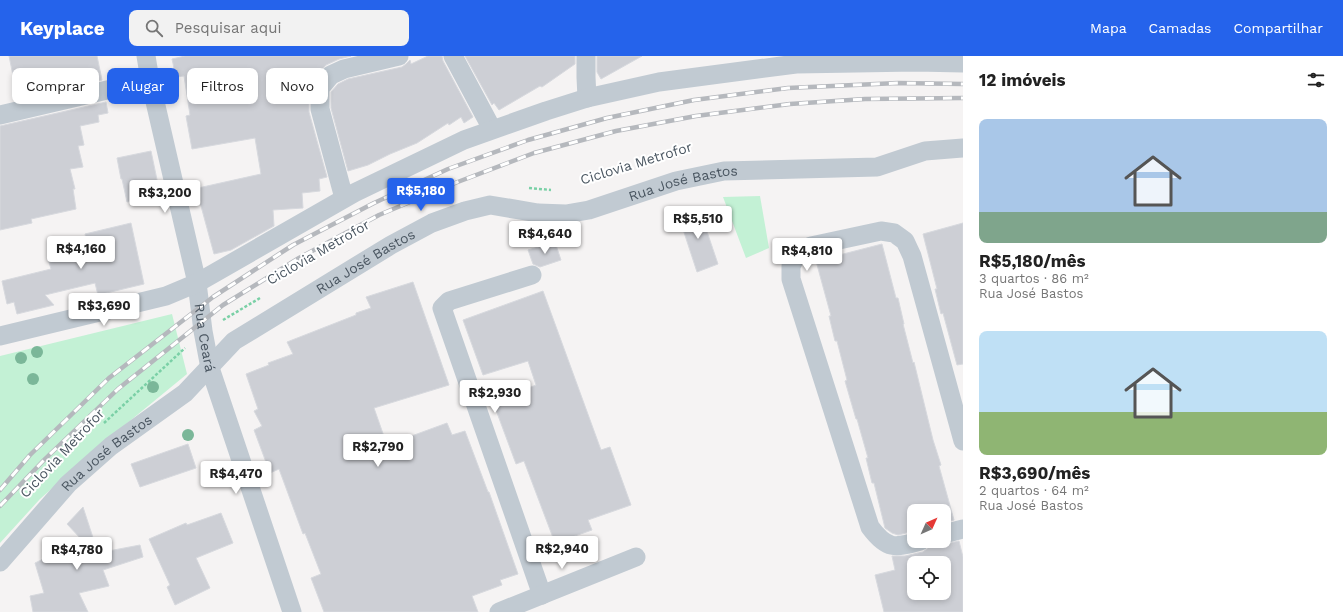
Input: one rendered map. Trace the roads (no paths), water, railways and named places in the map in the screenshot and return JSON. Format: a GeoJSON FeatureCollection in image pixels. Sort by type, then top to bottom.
{"type":"FeatureCollection","features":[{"type":"Feature","properties":{"kind":"street","name":"Rua Ceará"},"geometry":{"type":"LineString","coordinates":[[146,56],[148,68]]}},
{"type":"Feature","properties":{"kind":"street"},"geometry":{"type":"LineString","coordinates":[[344,198],[320,109],[320,88],[331,75],[344,69],[399,56]]}},
{"type":"Feature","properties":{"kind":"street"},"geometry":{"type":"LineString","coordinates":[[453,56],[492,129]]}},
{"type":"Feature","properties":{"kind":"street"},"geometry":{"type":"LineString","coordinates":[[586,56],[588,98]]}},
{"type":"Feature","properties":{"kind":"street"},"geometry":{"type":"LineString","coordinates":[[0,336],[166,296],[197,283],[344,198],[464,140],[492,129],[588,98],[658,82],[796,64],[914,59],[963,63]]}},
{"type":"Feature","properties":{"kind":"street"},"geometry":{"type":"LineString","coordinates":[[0,115],[107,90]]}},
{"type":"Feature","properties":{"kind":"street","name":"Rua Ceará"},"geometry":{"type":"LineString","coordinates":[[156,104],[197,283],[203,331],[210,368],[292,612]]}},
{"type":"Feature","properties":{"kind":"street","name":"Rua José Bastos"},"geometry":{"type":"LineString","coordinates":[[0,562],[68,484],[111,446],[185,393],[234,341],[391,245],[432,223],[465,211],[490,205],[538,213],[566,214],[589,210],[676,181],[724,171],[877,167],[925,151],[963,148]]}},
{"type":"Feature","properties":{"kind":"street"},"geometry":{"type":"LineString","coordinates":[[907,545],[890,545],[879,539],[870,527],[791,279],[791,266],[797,254],[811,246],[881,231],[894,234],[905,241],[912,256],[963,441]]}},
{"type":"Feature","properties":{"kind":"street"},"geometry":{"type":"LineString","coordinates":[[532,275],[449,301],[442,308],[542,595]]}},
{"type":"Feature","properties":{"kind":"street"},"geometry":{"type":"LineString","coordinates":[[951,532],[963,529]]}},
{"type":"Feature","properties":{"kind":"street"},"geometry":{"type":"LineString","coordinates":[[499,612],[636,557]]}},
{"type":"Feature","properties":{"kind":"railway"},"geometry":{"type":"LineString","coordinates":[[0,490],[30,455],[109,378],[213,297],[293,245],[374,203],[448,169],[528,140],[607,118],[694,100],[788,88],[898,83],[963,84]]}},
{"type":"Feature","properties":{"kind":"railway"},"geometry":{"type":"LineString","coordinates":[[0,506],[45,459],[118,389],[223,305],[299,258],[379,215],[455,183],[534,153],[616,131],[696,116],[790,104],[865,99],[963,98]]}}]}
